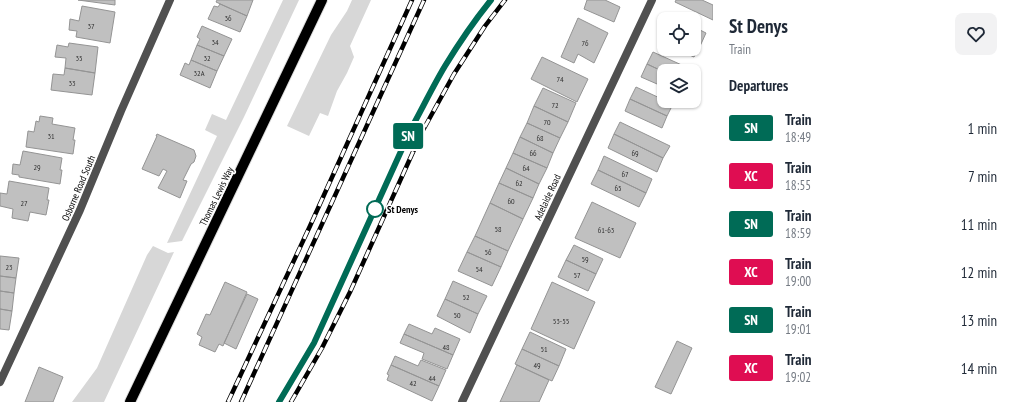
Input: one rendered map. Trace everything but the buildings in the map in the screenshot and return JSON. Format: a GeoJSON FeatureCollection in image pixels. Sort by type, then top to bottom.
{"type":"FeatureCollection","features":[{"type":"Feature","properties":{"kind":"main road","name":"Thomas Lewis Way"},"geometry":{"type":"LineString","coordinates":[[130,402],[322,0]]}},
{"type":"Feature","properties":{"kind":"street","name":"Osborne Road South"},"geometry":{"type":"LineString","coordinates":[[0,382],[80,210],[120,111],[170,0]]}},
{"type":"Feature","properties":{"kind":"street","name":"Adelaide Road"},"geometry":{"type":"LineString","coordinates":[[462,402],[652,0]]}},
{"type":"Feature","properties":{"kind":"shaded area"},"geometry":{"type":"Polygon","coordinates":[[[283,0],[299,0],[244,117],[182,241],[167,243],[217,136],[205,130],[212,114],[226,120],[283,0]]]}},
{"type":"Feature","properties":{"kind":"shaded area"},"geometry":{"type":"Polygon","coordinates":[[[352,0],[371,0],[350,46],[354,57],[337,91],[328,116],[320,113],[309,136],[287,126],[331,35],[347,11],[352,0]]]}},
{"type":"Feature","properties":{"kind":"shaded area"},"geometry":{"type":"Polygon","coordinates":[[[153,246],[168,253],[174,252],[104,402],[72,402],[97,368],[147,255],[153,246]]]}},
{"type":"Feature","properties":{"kind":"railway"},"geometry":{"type":"LineString","coordinates":[[228,402],[310,226],[412,0]]}},
{"type":"Feature","properties":{"kind":"railway"},"geometry":{"type":"LineString","coordinates":[[241,402],[424,0]]}},
{"type":"Feature","properties":{"kind":"railway"},"geometry":{"type":"LineString","coordinates":[[279,402],[314,343],[412,127],[444,67],[476,19],[491,0]]}},
{"type":"Feature","properties":{"kind":"railway"},"geometry":{"type":"LineString","coordinates":[[291,402],[322,348],[350,292],[422,132],[454,74],[485,26],[505,0]]}},
{"type":"Feature","properties":{"kind":"train","name":"SN"},"geometry":{"type":"LineString","coordinates":[[279,402],[314,343],[412,127],[444,67],[476,19],[491,0]]}},
{"type":"Feature","properties":{"kind":"place","name":"St Denys"},"geometry":{"type":"Point","coordinates":[375,209]}}]}
